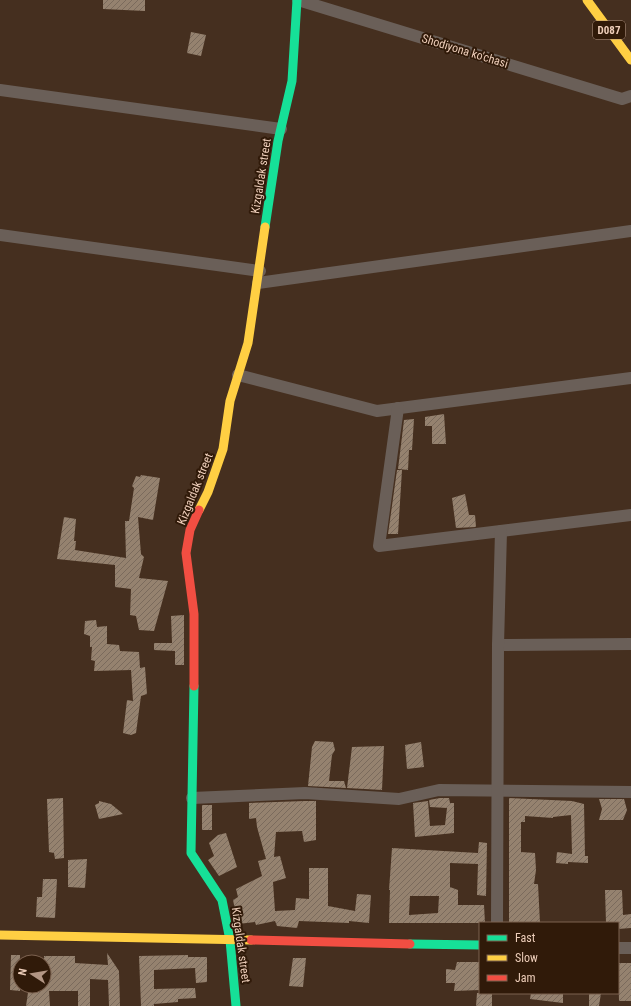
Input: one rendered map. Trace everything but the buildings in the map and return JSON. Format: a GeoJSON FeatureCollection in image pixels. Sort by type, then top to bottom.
{"type":"FeatureCollection","features":[{"type":"Feature","properties":{"kind":"street","name":"Shodiyona ko'chasi"},"geometry":{"type":"LineString","coordinates":[[298,0],[622,99],[631,96]]}},
{"type":"Feature","properties":{"kind":"street","name":"Kizgaldak street"},"geometry":{"type":"LineString","coordinates":[[236,1006],[230,940],[222,900],[191,853],[194,614],[186,553],[190,530],[208,492],[223,449],[230,401],[248,343],[281,129],[292,81],[298,0]]}},
{"type":"Feature","properties":{"kind":"street","name":"D087"},"geometry":{"type":"LineString","coordinates":[[587,0],[631,60]]}},
{"type":"Feature","properties":{"kind":"street"},"geometry":{"type":"LineString","coordinates":[[0,90],[281,129]]}},
{"type":"Feature","properties":{"kind":"street"},"geometry":{"type":"LineString","coordinates":[[0,236],[259,277],[631,231]]}},
{"type":"Feature","properties":{"kind":"street"},"geometry":{"type":"LineString","coordinates":[[238,374],[377,410],[631,378]]}},
{"type":"Feature","properties":{"kind":"street"},"geometry":{"type":"LineString","coordinates":[[398,408],[379,546],[631,515]]}},
{"type":"Feature","properties":{"kind":"street"},"geometry":{"type":"LineString","coordinates":[[497,922],[498,644],[501,531]]}},
{"type":"Feature","properties":{"kind":"street"},"geometry":{"type":"LineString","coordinates":[[498,644],[631,644]]}},
{"type":"Feature","properties":{"kind":"street"},"geometry":{"type":"LineString","coordinates":[[192,798],[304,793],[399,799],[439,790],[482,792],[498,790],[631,792]]}},
{"type":"Feature","properties":{"kind":"street"},"geometry":{"type":"LineString","coordinates":[[0,935],[479,945]]}},
{"type":"Feature","properties":{"kind":"street"},"geometry":{"type":"LineString","coordinates":[[619,948],[631,948]]}},
{"type":"Feature","properties":{"kind":"traffic: fast"},"geometry":{"type":"LineString","coordinates":[[265,227],[278,141],[292,81],[297,0]]}},
{"type":"Feature","properties":{"kind":"traffic: fast"},"geometry":{"type":"LineString","coordinates":[[194,686],[191,853],[222,900],[230,940],[236,1006]]}},
{"type":"Feature","properties":{"kind":"traffic: fast"},"geometry":{"type":"LineString","coordinates":[[410,944],[479,945]]}},
{"type":"Feature","properties":{"kind":"traffic: slow"},"geometry":{"type":"LineString","coordinates":[[587,0],[631,60]]}},
{"type":"Feature","properties":{"kind":"traffic: slow"},"geometry":{"type":"LineString","coordinates":[[199,510],[208,492],[223,449],[230,401],[248,343],[265,227]]}},
{"type":"Feature","properties":{"kind":"traffic: slow"},"geometry":{"type":"LineString","coordinates":[[0,935],[251,940]]}},
{"type":"Feature","properties":{"kind":"traffic: jam"},"geometry":{"type":"LineString","coordinates":[[194,686],[194,614],[186,553],[190,530],[199,510]]}},
{"type":"Feature","properties":{"kind":"traffic: jam"},"geometry":{"type":"LineString","coordinates":[[251,940],[410,944]]}}]}
